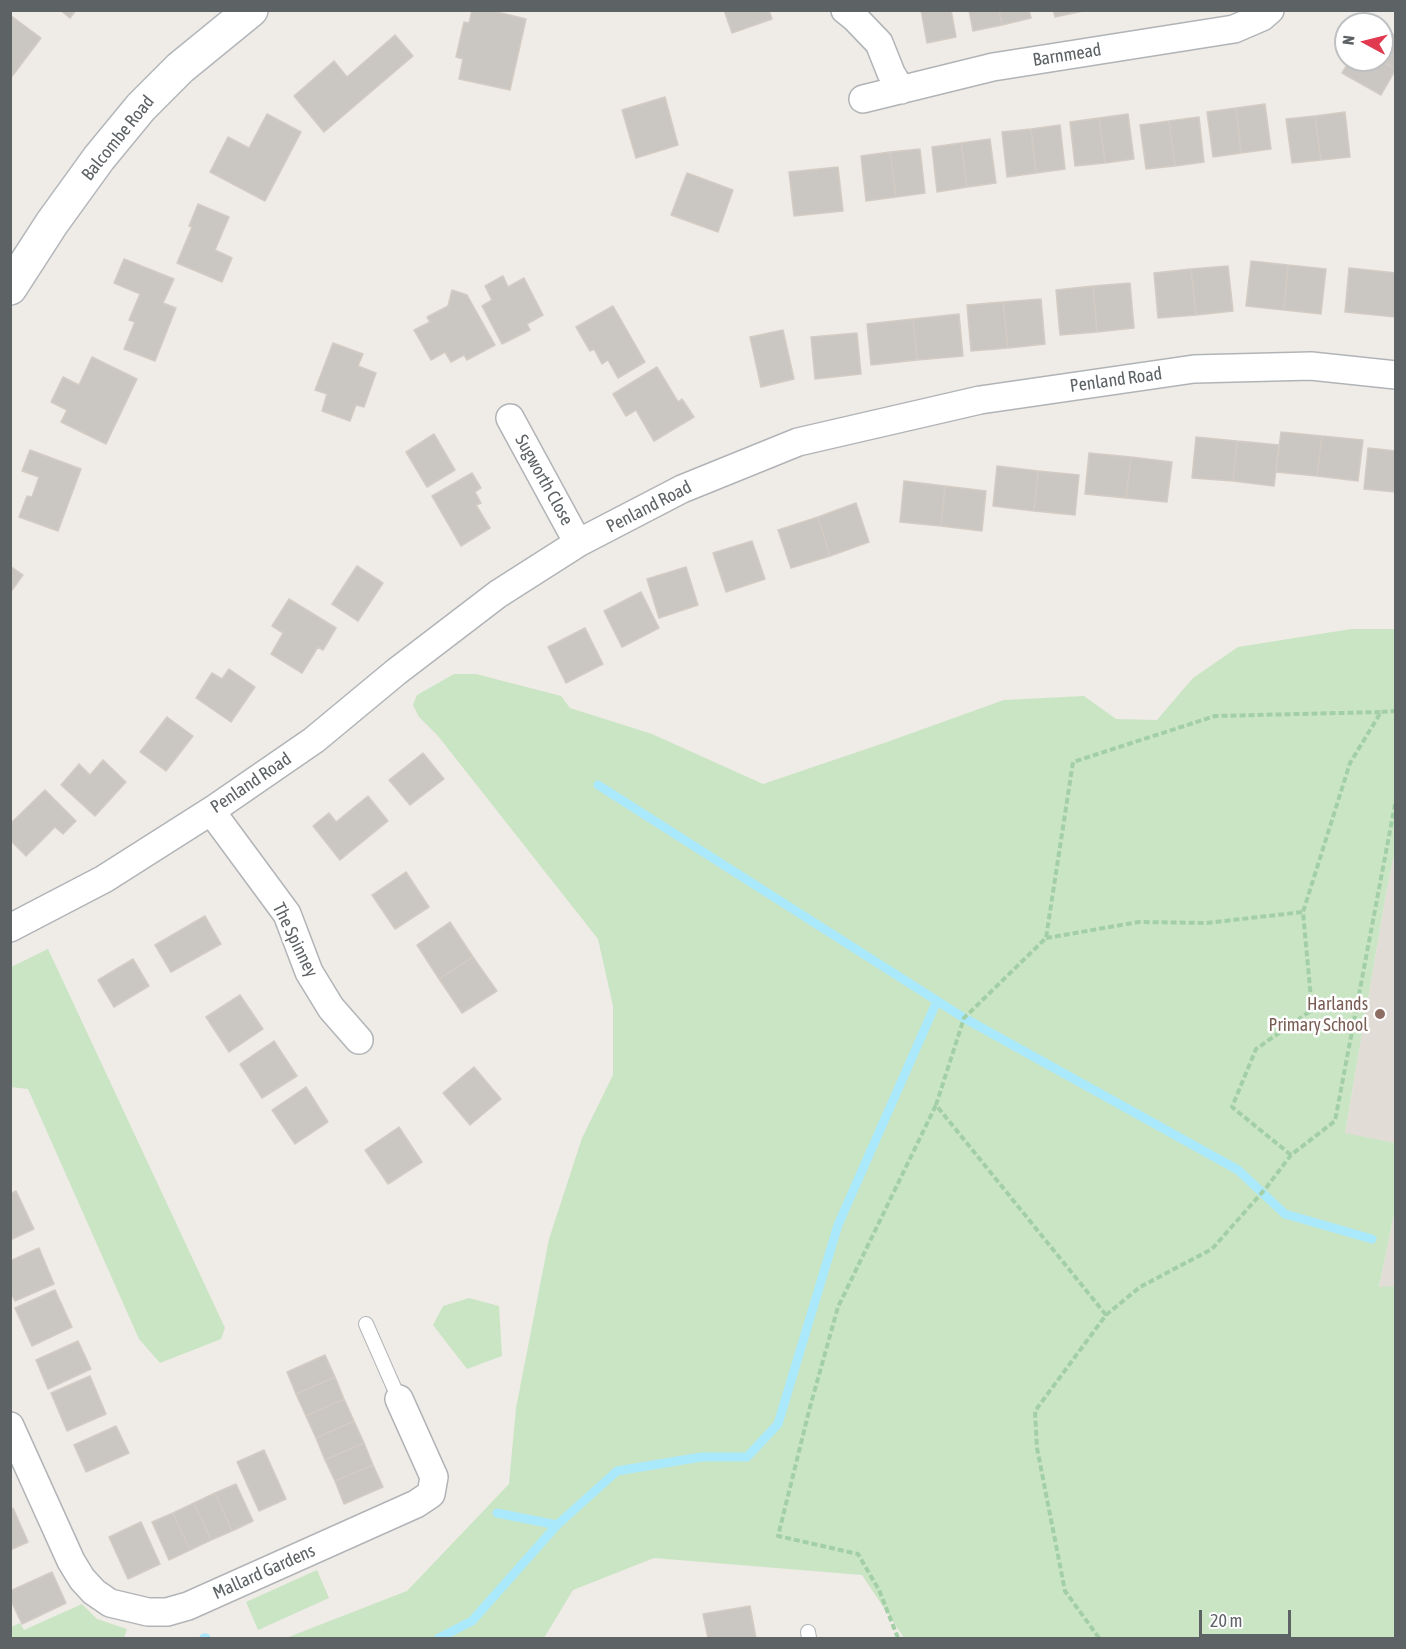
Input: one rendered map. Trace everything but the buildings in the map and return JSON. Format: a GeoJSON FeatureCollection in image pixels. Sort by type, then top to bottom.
{"type":"FeatureCollection","features":[{"type":"Feature","properties":{"kind":"street","name":"Balcombe Road"},"geometry":{"type":"LineString","coordinates":[[10,288],[52,223],[99,158],[141,107],[180,68],[251,10]]}},
{"type":"Feature","properties":{"kind":"street"},"geometry":{"type":"LineString","coordinates":[[845,10],[879,43],[891,73],[901,90]]}},
{"type":"Feature","properties":{"kind":"street","name":"Barnmead"},"geometry":{"type":"LineString","coordinates":[[863,99],[993,67],[1234,29],[1262,17],[1270,10]]}},
{"type":"Feature","properties":{"kind":"street","name":"Penland Road"},"geometry":{"type":"LineString","coordinates":[[10,928],[104,879],[211,811],[314,740],[396,672],[498,594],[578,543],[682,489],[798,442],[980,400],[1194,369],[1311,366],[1395,375]]}},
{"type":"Feature","properties":{"kind":"street","name":"Sugworth Close"},"geometry":{"type":"LineString","coordinates":[[510,418],[578,543]]}},
{"type":"Feature","properties":{"kind":"street","name":"The Spinney"},"geometry":{"type":"LineString","coordinates":[[211,811],[287,914],[309,972],[331,1008],[359,1040]]}},
{"type":"Feature","properties":{"kind":"street","name":"Mallard Gardens"},"geometry":{"type":"LineString","coordinates":[[10,1426],[71,1561],[82,1579],[94,1592],[110,1603],[148,1612],[167,1612],[188,1606],[416,1504],[431,1494],[434,1477],[399,1399]]}},
{"type":"Feature","properties":{"kind":"lane","name":"Mallard Gardens"},"geometry":{"type":"LineString","coordinates":[[366,1324],[399,1399]]}},
{"type":"Feature","properties":{"kind":"path"},"geometry":{"type":"LineString","coordinates":[[1046,938],[1073,762],[1215,716],[1395,711]]}},
{"type":"Feature","properties":{"kind":"path"},"geometry":{"type":"LineString","coordinates":[[1291,1155],[1232,1107],[1256,1049],[1312,1010],[1303,912],[1350,763],[1381,712]]}},
{"type":"Feature","properties":{"kind":"path"},"geometry":{"type":"LineString","coordinates":[[1099,1638],[1065,1591],[1037,1448],[1035,1411],[1106,1315],[1140,1287],[1212,1249],[1256,1200],[1291,1155],[1335,1121],[1395,799]]}},
{"type":"Feature","properties":{"kind":"path"},"geometry":{"type":"LineString","coordinates":[[898,1638],[879,1590],[858,1554],[778,1536],[838,1307],[936,1105],[964,1018],[1046,938],[1139,922],[1206,923],[1303,912]]}},
{"type":"Feature","properties":{"kind":"path"},"geometry":{"type":"LineString","coordinates":[[936,1105],[1106,1315]]}},
{"type":"Feature","properties":{"kind":"shaded area","name":"Harlands Primary School"},"geometry":{"type":"Polygon","coordinates":[[[1395,850],[1395,1143],[1345,1134],[1395,850]]]}},
{"type":"Feature","properties":{"kind":"shaded area"},"geometry":{"type":"Polygon","coordinates":[[[1395,1209],[1395,1286],[1379,1288],[1385,1257],[1395,1209]]]}},
{"type":"Feature","properties":{"kind":"green space"},"geometry":{"type":"Polygon","coordinates":[[[1351,629],[1396,629],[1395,850],[1345,1133],[1395,1143],[1395,1209],[1379,1287],[1395,1286],[1395,1638],[904,1638],[862,1575],[654,1558],[573,1590],[544,1638],[286,1638],[407,1591],[509,1484],[516,1408],[549,1239],[582,1138],[613,1075],[613,1006],[598,939],[438,736],[419,717],[413,705],[417,695],[454,674],[476,674],[561,696],[570,708],[652,734],[763,784],[1004,700],[1084,696],[1116,719],[1157,720],[1193,678],[1238,647],[1351,629]]]}},
{"type":"Feature","properties":{"kind":"green space"},"geometry":{"type":"Polygon","coordinates":[[[48,949],[225,1328],[221,1339],[160,1363],[139,1339],[28,1089],[11,1087],[11,967],[48,949]]]}},
{"type":"Feature","properties":{"kind":"green space"},"geometry":{"type":"Polygon","coordinates":[[[469,1298],[499,1306],[502,1356],[467,1369],[433,1325],[443,1306],[469,1298]]]}},
{"type":"Feature","properties":{"kind":"green space"},"geometry":{"type":"Polygon","coordinates":[[[317,1570],[329,1598],[258,1630],[246,1602],[317,1570]]]}},
{"type":"Feature","properties":{"kind":"green space"},"geometry":{"type":"Polygon","coordinates":[[[82,1604],[97,1619],[127,1629],[124,1638],[11,1638],[11,1627],[20,1623],[24,1630],[82,1604]]]}},
{"type":"Feature","properties":{"kind":"waterway"},"geometry":{"type":"LineString","coordinates":[[598,785],[964,1018],[1238,1170],[1285,1214],[1372,1239]]}},
{"type":"Feature","properties":{"kind":"waterway"},"geometry":{"type":"LineString","coordinates":[[439,1638],[472,1621],[557,1525],[617,1471],[701,1457],[747,1457],[778,1424],[838,1225],[937,1001]]}},
{"type":"Feature","properties":{"kind":"waterway"},"geometry":{"type":"LineString","coordinates":[[497,1513],[557,1525]]}},
{"type":"Feature","properties":{"kind":"place","name":"Harlands Primary School"},"geometry":{"type":"Point","coordinates":[1380,1014]}}]}
